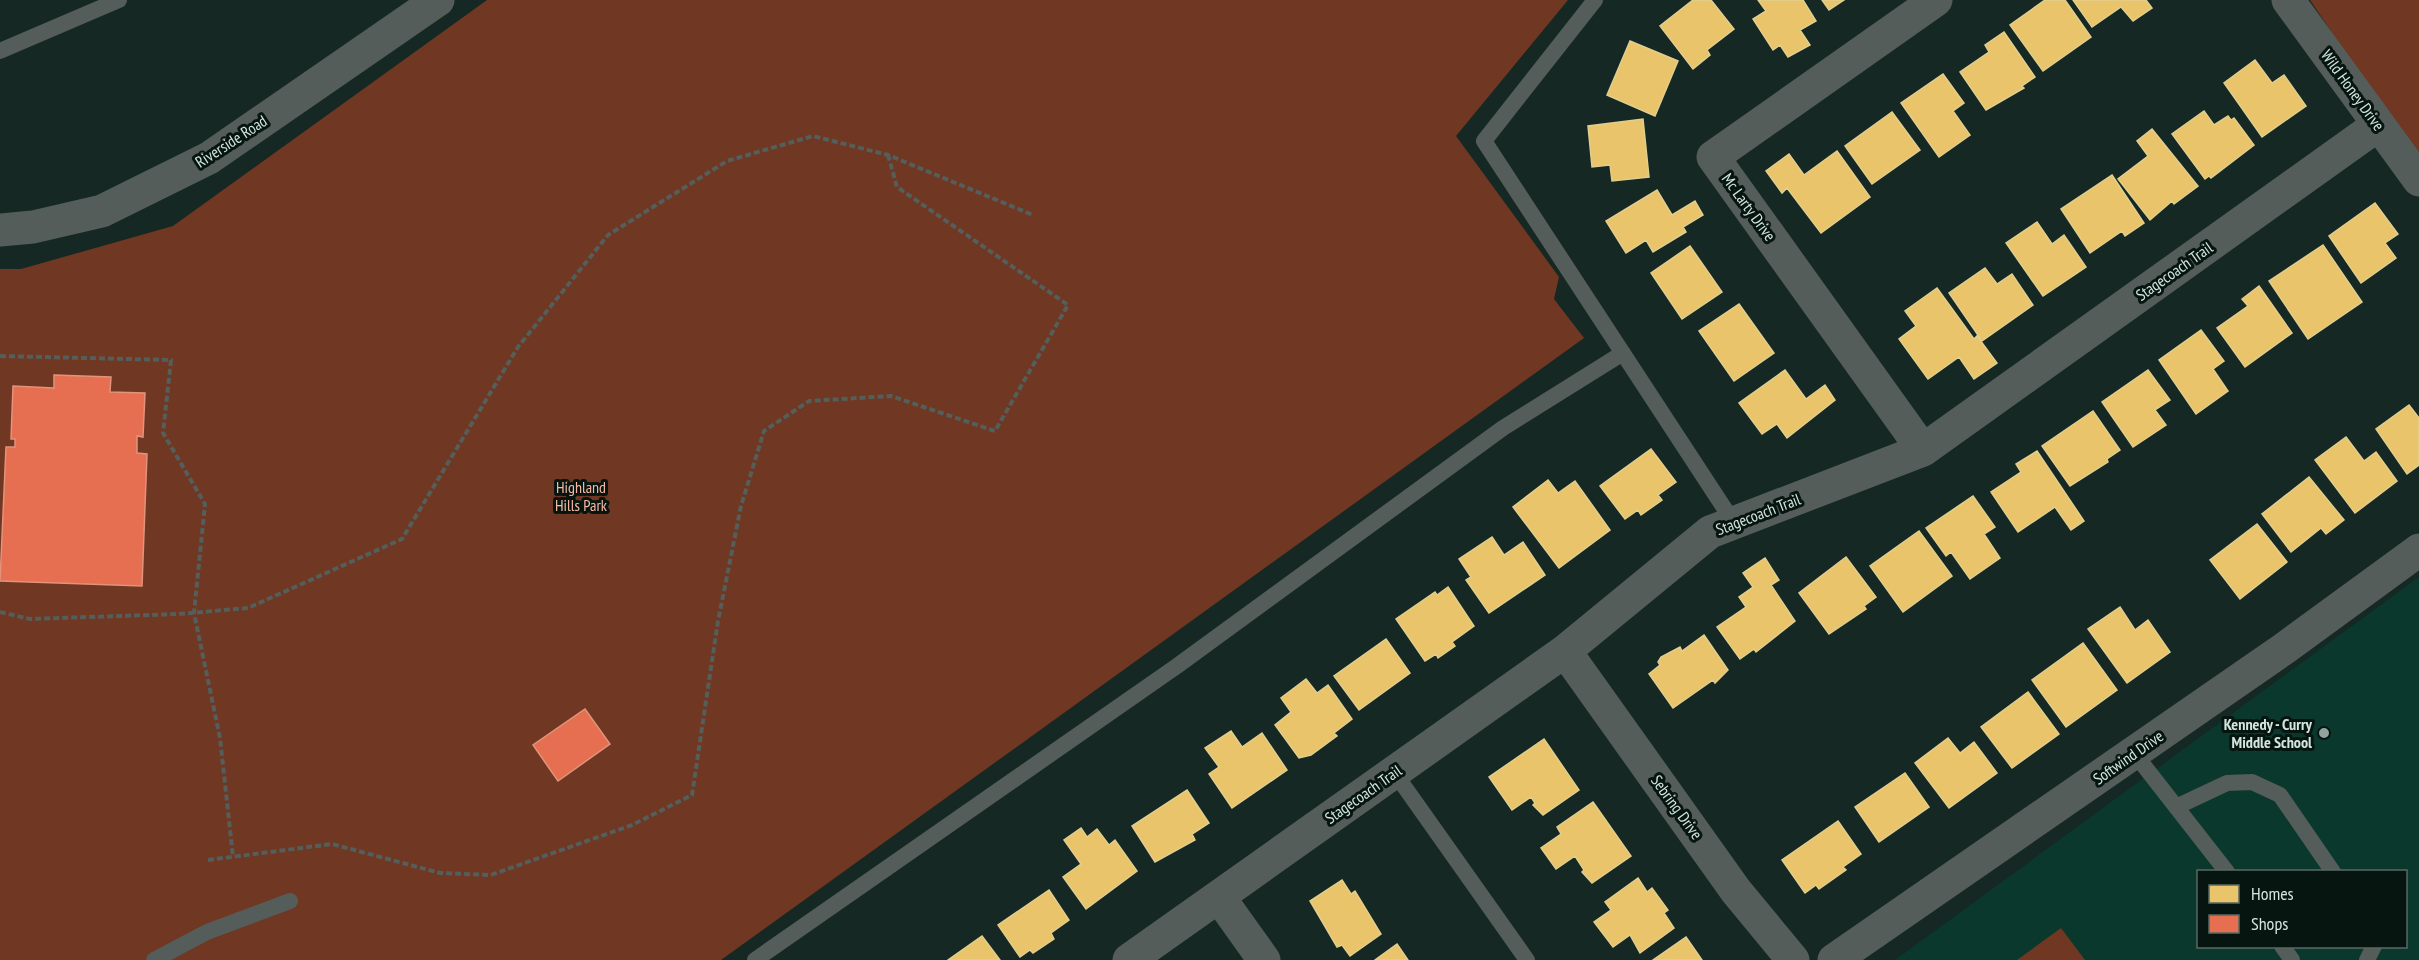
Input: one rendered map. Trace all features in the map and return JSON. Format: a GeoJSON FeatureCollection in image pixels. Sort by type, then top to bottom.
{"type":"FeatureCollection","features":[{"type":"Feature","properties":{"kind":"street","name":"Riverside Road"},"geometry":{"type":"LineString","coordinates":[[0,230],[33,227],[102,211],[209,158],[438,0]]}},
{"type":"Feature","properties":{"kind":"street","name":"Mc Larty Drive"},"geometry":{"type":"LineString","coordinates":[[1923,450],[1713,157],[1936,0]]}},
{"type":"Feature","properties":{"kind":"street","name":"Wild Honey Drive"},"geometry":{"type":"LineString","coordinates":[[2288,0],[2419,180]]}},
{"type":"Feature","properties":{"kind":"street","name":"Stagecoach Trail"},"geometry":{"type":"LineString","coordinates":[[1129,960],[1565,651],[1710,532],[1923,450],[2378,125]]}},
{"type":"Feature","properties":{"kind":"street","name":"Softwind Drive"},"geometry":{"type":"LineString","coordinates":[[1834,960],[2285,648],[2419,550]]}},
{"type":"Feature","properties":{"kind":"street","name":"Sebring Drive"},"geometry":{"type":"LineString","coordinates":[[1565,651],[1736,891],[1793,960]]}},
{"type":"Feature","properties":{"kind":"street"},"geometry":{"type":"LineString","coordinates":[[1219,897],[1264,960]]}},
{"type":"Feature","properties":{"kind":"lane"},"geometry":{"type":"LineString","coordinates":[[0,51],[119,0]]}},
{"type":"Feature","properties":{"kind":"lane"},"geometry":{"type":"LineString","coordinates":[[1595,0],[1484,141],[1734,523]]}},
{"type":"Feature","properties":{"kind":"lane"},"geometry":{"type":"LineString","coordinates":[[755,960],[1177,666],[1503,428],[1623,353]]}},
{"type":"Feature","properties":{"kind":"lane"},"geometry":{"type":"LineString","coordinates":[[2134,753],[2206,842],[2226,870]]}},
{"type":"Feature","properties":{"kind":"lane"},"geometry":{"type":"LineString","coordinates":[[1394,772],[1527,960]]}},
{"type":"Feature","properties":{"kind":"lane"},"geometry":{"type":"LineString","coordinates":[[2176,807],[2228,783],[2252,782],[2280,795],[2332,870]]}},
{"type":"Feature","properties":{"kind":"lane"},"geometry":{"type":"LineString","coordinates":[[154,960],[207,932],[290,901]]}},
{"type":"Feature","properties":{"kind":"path"},"geometry":{"type":"LineString","coordinates":[[0,612],[30,619],[194,613],[248,608],[402,539],[518,346],[608,235],[727,161],[813,136],[888,155],[1033,215]]}},
{"type":"Feature","properties":{"kind":"path"},"geometry":{"type":"LineString","coordinates":[[208,860],[333,844],[440,873],[491,874],[632,825],[692,795],[718,621],[741,506],[764,431],[809,401],[891,396],[995,431],[1068,304],[897,187],[888,155]]}},
{"type":"Feature","properties":{"kind":"path"},"geometry":{"type":"LineString","coordinates":[[0,356],[171,360],[163,433],[205,504],[194,613],[220,738],[233,857]]}},
{"type":"Feature","properties":{"kind":"shaded area","name":"Kennedy - Curry Middle School"},"geometry":{"type":"Polygon","coordinates":[[[2419,577],[2419,960],[1895,960],[2419,577]]]}},
{"type":"Feature","properties":{"kind":"green space","name":"Highland Hills Park"},"geometry":{"type":"Polygon","coordinates":[[[487,0],[1568,0],[1456,136],[1559,277],[1554,299],[1584,338],[721,960],[0,960],[0,269],[21,269],[173,226],[487,0]]]}},
{"type":"Feature","properties":{"kind":"green space"},"geometry":{"type":"Polygon","coordinates":[[[2310,0],[2419,0],[2419,162],[2310,0]]]}},
{"type":"Feature","properties":{"kind":"green space"},"geometry":{"type":"Polygon","coordinates":[[[2061,928],[2085,960],[2017,960],[2061,928]]]}},
{"type":"Feature","properties":{"kind":"building: Homes"},"geometry":{"type":"Polygon","coordinates":[[[1693,0],[1711,0],[1734,29],[1707,50],[1710,55],[1693,69],[1660,26],[1693,0]]]}},
{"type":"Feature","properties":{"kind":"building: Homes"},"geometry":{"type":"Polygon","coordinates":[[[1758,0],[1803,0],[1816,21],[1800,30],[1810,45],[1788,57],[1780,45],[1773,50],[1753,19],[1766,11],[1758,0]]]}},
{"type":"Feature","properties":{"kind":"building: Homes"},"geometry":{"type":"Polygon","coordinates":[[[1822,0],[1844,0],[1829,10],[1822,0]]]}},
{"type":"Feature","properties":{"kind":"building: Homes"},"geometry":{"type":"Polygon","coordinates":[[[2045,0],[2065,0],[2091,37],[2043,71],[2010,25],[2045,0]]]}},
{"type":"Feature","properties":{"kind":"building: Homes"},"geometry":{"type":"Polygon","coordinates":[[[2073,0],[2146,0],[2152,8],[2133,21],[2121,7],[2092,27],[2073,0]]]}},
{"type":"Feature","properties":{"kind":"building: Homes"},"geometry":{"type":"Polygon","coordinates":[[[2004,32],[2035,77],[2022,86],[2024,88],[1986,110],[1960,72],[1989,52],[1985,45],[2004,32]]]}},
{"type":"Feature","properties":{"kind":"building: Homes"},"geometry":{"type":"Polygon","coordinates":[[[1630,41],[1678,61],[1655,116],[1607,95],[1630,41]]]}},
{"type":"Feature","properties":{"kind":"building: Homes"},"geometry":{"type":"Polygon","coordinates":[[[2255,60],[2272,83],[2284,75],[2306,106],[2262,137],[2224,83],[2255,60]]]}},
{"type":"Feature","properties":{"kind":"building: Homes"},"geometry":{"type":"Polygon","coordinates":[[[1943,74],[1964,103],[1953,111],[1970,135],[1939,157],[1901,103],[1943,74]]]}},
{"type":"Feature","properties":{"kind":"building: Homes"},"geometry":{"type":"Polygon","coordinates":[[[2204,111],[2214,125],[2228,116],[2231,120],[2234,118],[2254,145],[2211,178],[2209,176],[2205,179],[2172,134],[2204,111]]]}},
{"type":"Feature","properties":{"kind":"building: Homes"},"geometry":{"type":"Polygon","coordinates":[[[1892,112],[1920,150],[1872,184],[1845,146],[1892,112]]]}},
{"type":"Feature","properties":{"kind":"building: Homes"},"geometry":{"type":"Polygon","coordinates":[[[1643,119],[1649,177],[1612,181],[1610,165],[1592,167],[1588,126],[1643,119]]]}},
{"type":"Feature","properties":{"kind":"building: Homes"},"geometry":{"type":"Polygon","coordinates":[[[2152,129],[2198,186],[2174,204],[2172,201],[2150,220],[2118,179],[2148,156],[2137,141],[2152,129]]]}},
{"type":"Feature","properties":{"kind":"building: Homes"},"geometry":{"type":"Polygon","coordinates":[[[1837,151],[1870,197],[1821,233],[1787,188],[1782,193],[1766,171],[1789,154],[1804,175],[1837,151]]]}},
{"type":"Feature","properties":{"kind":"building: Homes"},"geometry":{"type":"Polygon","coordinates":[[[2112,175],[2144,223],[2125,236],[2122,231],[2090,253],[2061,209],[2112,175]]]}},
{"type":"Feature","properties":{"kind":"building: Homes"},"geometry":{"type":"Polygon","coordinates":[[[1657,190],[1672,215],[1695,201],[1703,215],[1683,227],[1686,232],[1653,252],[1646,240],[1626,253],[1606,221],[1657,190]]]}},
{"type":"Feature","properties":{"kind":"building: Homes"},"geometry":{"type":"Polygon","coordinates":[[[2375,203],[2398,234],[2385,243],[2396,258],[2361,283],[2329,236],[2375,203]]]}},
{"type":"Feature","properties":{"kind":"building: Homes"},"geometry":{"type":"Polygon","coordinates":[[[2037,222],[2052,244],[2064,235],[2086,267],[2043,296],[2006,243],[2037,222]]]}},
{"type":"Feature","properties":{"kind":"building: Homes"},"geometry":{"type":"Polygon","coordinates":[[[2323,245],[2362,302],[2308,339],[2269,281],[2323,245]]]}},
{"type":"Feature","properties":{"kind":"building: Homes"},"geometry":{"type":"Polygon","coordinates":[[[1690,246],[1722,292],[1682,319],[1651,273],[1690,246]]]}},
{"type":"Feature","properties":{"kind":"building: Homes"},"geometry":{"type":"Polygon","coordinates":[[[1985,268],[1997,284],[2012,274],[2033,305],[1982,341],[1949,293],[1985,268]]]}},
{"type":"Feature","properties":{"kind":"building: Homes"},"geometry":{"type":"Polygon","coordinates":[[[2259,286],[2292,333],[2245,367],[2217,328],[2248,306],[2242,299],[2259,286]]]}},
{"type":"Feature","properties":{"kind":"building: Homes"},"geometry":{"type":"Polygon","coordinates":[[[1937,288],[1974,339],[1977,336],[1997,363],[1974,379],[1959,357],[1928,379],[1899,339],[1916,326],[1905,311],[1937,288]]]}},
{"type":"Feature","properties":{"kind":"building: Homes"},"geometry":{"type":"Polygon","coordinates":[[[1739,304],[1774,353],[1734,381],[1699,331],[1739,304]]]}},
{"type":"Feature","properties":{"kind":"building: Homes"},"geometry":{"type":"Polygon","coordinates":[[[2201,330],[2224,361],[2213,369],[2228,391],[2196,414],[2159,360],[2201,330]]]}},
{"type":"Feature","properties":{"kind":"building: Homes"},"geometry":{"type":"Polygon","coordinates":[[[1785,370],[1806,399],[1825,385],[1835,400],[1787,438],[1777,424],[1762,434],[1739,403],[1785,370]]]}},
{"type":"Feature","properties":{"kind":"building: Homes"},"geometry":{"type":"Polygon","coordinates":[[[2148,370],[2170,400],[2155,410],[2166,425],[2133,447],[2102,402],[2148,370]]]}},
{"type":"Feature","properties":{"kind":"building: Homes"},"geometry":{"type":"Polygon","coordinates":[[[2409,405],[2419,418],[2419,465],[2407,474],[2376,429],[2409,405]]]}},
{"type":"Feature","properties":{"kind":"building: Homes"},"geometry":{"type":"Polygon","coordinates":[[[2093,411],[2120,450],[2107,459],[2108,462],[2070,486],[2042,446],[2093,411]]]}},
{"type":"Feature","properties":{"kind":"building: Homes"},"geometry":{"type":"Polygon","coordinates":[[[2346,437],[2364,461],[2376,452],[2397,481],[2355,513],[2315,460],[2346,437]]]}},
{"type":"Feature","properties":{"kind":"building: Homes"},"geometry":{"type":"Polygon","coordinates":[[[1651,449],[1676,482],[1658,495],[1662,500],[1641,515],[1638,510],[1625,519],[1600,486],[1651,449]]]}},
{"type":"Feature","properties":{"kind":"building: Homes"},"geometry":{"type":"Polygon","coordinates":[[[2037,451],[2084,521],[2071,530],[2055,507],[2018,532],[1991,492],[2021,472],[2016,464],[2037,451]]]}},
{"type":"Feature","properties":{"kind":"building: Homes"},"geometry":{"type":"Polygon","coordinates":[[[2309,477],[2344,520],[2326,534],[2321,528],[2291,552],[2262,514],[2309,477]]]}},
{"type":"Feature","properties":{"kind":"building: Homes"},"geometry":{"type":"Polygon","coordinates":[[[1548,480],[1558,493],[1575,481],[1610,530],[1559,568],[1513,507],[1548,480]]]}},
{"type":"Feature","properties":{"kind":"building: Homes"},"geometry":{"type":"Polygon","coordinates":[[[1973,496],[1995,527],[1984,534],[2000,558],[1970,579],[1951,552],[1946,556],[1926,528],[1973,496]]]}},
{"type":"Feature","properties":{"kind":"building: Homes"},"geometry":{"type":"Polygon","coordinates":[[[2257,524],[2287,562],[2240,599],[2210,560],[2257,524]]]}},
{"type":"Feature","properties":{"kind":"building: Homes"},"geometry":{"type":"Polygon","coordinates":[[[1919,531],[1952,576],[1903,612],[1870,566],[1919,531]]]}},
{"type":"Feature","properties":{"kind":"building: Homes"},"geometry":{"type":"Polygon","coordinates":[[[1492,537],[1504,555],[1523,542],[1545,575],[1489,613],[1466,580],[1471,577],[1459,559],[1492,537]]]}},
{"type":"Feature","properties":{"kind":"building: Homes"},"geometry":{"type":"Polygon","coordinates":[[[1846,557],[1876,597],[1864,606],[1866,609],[1829,634],[1799,593],[1846,557]]]}},
{"type":"Feature","properties":{"kind":"building: Homes"},"geometry":{"type":"Polygon","coordinates":[[[1765,558],[1779,580],[1771,585],[1795,621],[1756,652],[1754,649],[1740,659],[1717,627],[1746,607],[1739,597],[1753,587],[1743,573],[1765,558]]]}},
{"type":"Feature","properties":{"kind":"building: Homes"},"geometry":{"type":"Polygon","coordinates":[[[1448,587],[1474,626],[1452,642],[1455,646],[1438,658],[1436,654],[1425,661],[1396,619],[1435,592],[1437,595],[1448,587]]]}},
{"type":"Feature","properties":{"kind":"building: Homes"},"geometry":{"type":"Polygon","coordinates":[[[2120,607],[2135,630],[2148,620],[2170,652],[2127,683],[2088,629],[2120,607]]]}},
{"type":"Feature","properties":{"kind":"building: Homes"},"geometry":{"type":"Polygon","coordinates":[[[1704,635],[1728,670],[1715,683],[1713,680],[1673,708],[1649,674],[1660,665],[1658,662],[1661,657],[1680,647],[1682,651],[1704,635]]]}},
{"type":"Feature","properties":{"kind":"building: Homes"},"geometry":{"type":"Polygon","coordinates":[[[1386,639],[1410,673],[1359,710],[1334,676],[1386,639]]]}},
{"type":"Feature","properties":{"kind":"building: Homes"},"geometry":{"type":"Polygon","coordinates":[[[2083,643],[2117,690],[2066,727],[2032,680],[2083,643]]]}},
{"type":"Feature","properties":{"kind":"building: Homes"},"geometry":{"type":"Polygon","coordinates":[[[1306,679],[1317,693],[1328,685],[1352,719],[1334,733],[1337,736],[1311,755],[1299,758],[1275,725],[1291,712],[1281,698],[1306,679]]]}},
{"type":"Feature","properties":{"kind":"building: Homes"},"geometry":{"type":"Polygon","coordinates":[[[2028,692],[2059,734],[2012,768],[1981,727],[2028,692]]]}},
{"type":"Feature","properties":{"kind":"building: Homes"},"geometry":{"type":"Polygon","coordinates":[[[1231,731],[1242,747],[1262,733],[1287,770],[1232,808],[1209,774],[1219,767],[1205,748],[1231,731]]]}},
{"type":"Feature","properties":{"kind":"building: Homes"},"geometry":{"type":"Polygon","coordinates":[[[1948,738],[1960,753],[1974,742],[1997,773],[1949,808],[1915,763],[1948,738]]]}},
{"type":"Feature","properties":{"kind":"building: Homes"},"geometry":{"type":"Polygon","coordinates":[[[1544,739],[1579,790],[1543,815],[1533,805],[1535,803],[1531,797],[1512,810],[1489,777],[1544,739]]]}},
{"type":"Feature","properties":{"kind":"building: Homes"},"geometry":{"type":"Polygon","coordinates":[[[1905,773],[1929,807],[1879,842],[1855,807],[1905,773]]]}},
{"type":"Feature","properties":{"kind":"building: Homes"},"geometry":{"type":"Polygon","coordinates":[[[1187,790],[1209,823],[1192,834],[1195,840],[1155,862],[1132,826],[1187,790]]]}},
{"type":"Feature","properties":{"kind":"building: Homes"},"geometry":{"type":"Polygon","coordinates":[[[1593,802],[1631,856],[1592,883],[1582,872],[1584,870],[1575,856],[1556,869],[1541,848],[1561,834],[1557,827],[1593,802]]]}},
{"type":"Feature","properties":{"kind":"building: Homes"},"geometry":{"type":"Polygon","coordinates":[[[1838,821],[1861,854],[1843,867],[1846,870],[1819,889],[1816,885],[1805,893],[1782,860],[1838,821]]]}},
{"type":"Feature","properties":{"kind":"building: Homes"},"geometry":{"type":"Polygon","coordinates":[[[1081,828],[1087,837],[1097,829],[1109,845],[1115,840],[1137,871],[1086,909],[1063,877],[1081,864],[1064,840],[1081,828]]]}},
{"type":"Feature","properties":{"kind":"building: Homes"},"geometry":{"type":"Polygon","coordinates":[[[1638,878],[1647,892],[1652,888],[1668,910],[1664,913],[1674,928],[1640,953],[1630,935],[1613,947],[1594,922],[1611,910],[1605,902],[1638,878]]]}},
{"type":"Feature","properties":{"kind":"building: Homes"},"geometry":{"type":"Polygon","coordinates":[[[1342,880],[1351,894],[1355,891],[1381,934],[1350,956],[1342,945],[1337,947],[1310,901],[1342,880]]]}},
{"type":"Feature","properties":{"kind":"building: Homes"},"geometry":{"type":"Polygon","coordinates":[[[1049,890],[1069,920],[1051,933],[1054,939],[1033,953],[1030,950],[1020,957],[998,925],[1049,890]]]}},
{"type":"Feature","properties":{"kind":"building: Homes"},"geometry":{"type":"Polygon","coordinates":[[[982,936],[1000,960],[948,960],[982,936]]]}},
{"type":"Feature","properties":{"kind":"building: Homes"},"geometry":{"type":"Polygon","coordinates":[[[1686,937],[1702,960],[1653,960],[1686,937]]]}},
{"type":"Feature","properties":{"kind":"building: Homes"},"geometry":{"type":"Polygon","coordinates":[[[1397,944],[1408,960],[1375,960],[1397,944]]]}},
{"type":"Feature","properties":{"kind":"building: Shops"},"geometry":{"type":"Polygon","coordinates":[[[54,375],[111,377],[110,392],[145,393],[143,437],[137,436],[137,453],[147,454],[142,586],[0,581],[6,447],[15,447],[15,439],[11,439],[13,386],[54,388],[54,375]]]}},
{"type":"Feature","properties":{"kind":"building: Shops"},"geometry":{"type":"Polygon","coordinates":[[[585,709],[610,744],[558,781],[533,745],[585,709]]]}},
{"type":"Feature","properties":{"kind":"place","name":"Kennedy - Curry Middle School"},"geometry":{"type":"Point","coordinates":[2324,733]}}]}
